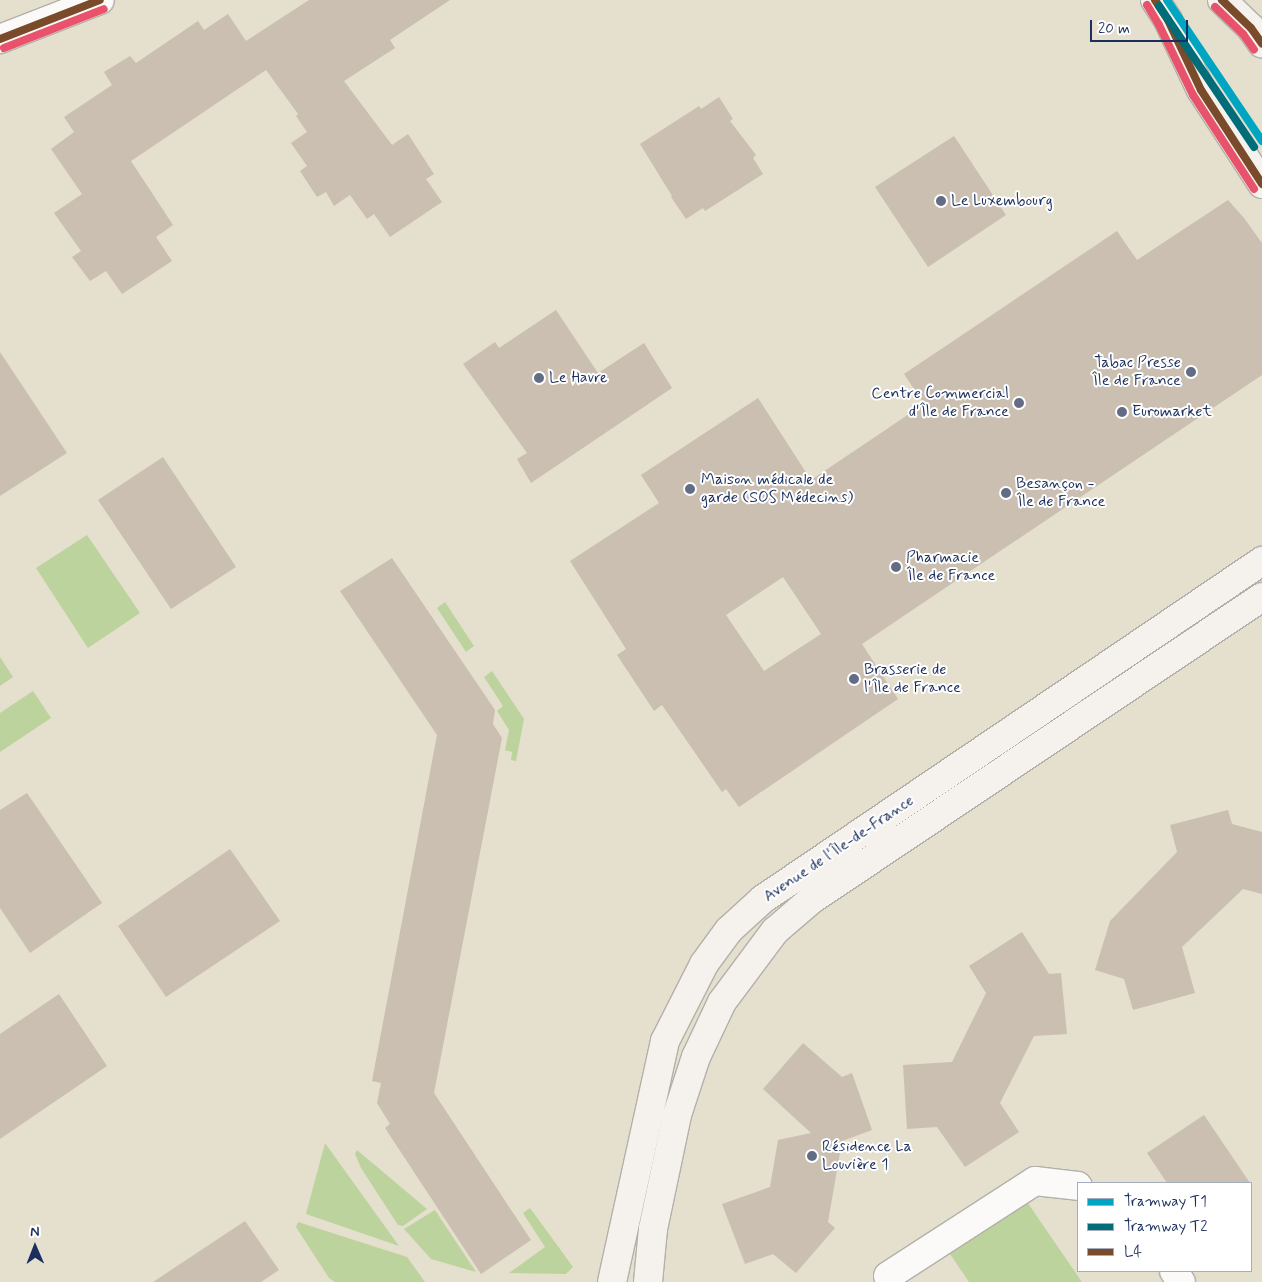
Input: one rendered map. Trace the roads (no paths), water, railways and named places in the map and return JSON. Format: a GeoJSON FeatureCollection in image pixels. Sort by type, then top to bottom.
{"type":"FeatureCollection","features":[{"type":"Feature","properties":{"kind":"street"},"geometry":{"type":"LineString","coordinates":[[0,39],[100,0]]}},
{"type":"Feature","properties":{"kind":"street"},"geometry":{"type":"LineString","coordinates":[[1155,0],[1168,20],[1201,90],[1262,184]]}},
{"type":"Feature","properties":{"kind":"street"},"geometry":{"type":"LineString","coordinates":[[1222,0],[1251,28],[1262,44]]}},
{"type":"Feature","properties":{"kind":"street","name":"Avenue de l'Île-de-France"},"geometry":{"type":"LineString","coordinates":[[612,1282],[665,1041],[704,964],[729,930],[763,899],[1262,561]]}},
{"type":"Feature","properties":{"kind":"street","name":"Avenue de l'Île-de-France"},"geometry":{"type":"LineString","coordinates":[[648,1282],[653,1230],[677,1115],[696,1057],[722,1002],[776,931],[810,900],[1262,598]]}},
{"type":"Feature","properties":{"kind":"street"},"geometry":{"type":"LineString","coordinates":[[888,1276],[1035,1181],[1077,1186]]}},
{"type":"Feature","properties":{"kind":"tram line","name":"T1"},"geometry":{"type":"LineString","coordinates":[[1167,0],[1262,141]]}},
{"type":"Feature","properties":{"kind":"tram line","name":"T2"},"geometry":{"type":"LineString","coordinates":[[1159,6],[1254,147]]}},
{"type":"Feature","properties":{"kind":"place","name":"Le Luxembourg"},"geometry":{"type":"Point","coordinates":[941,201]}},
{"type":"Feature","properties":{"kind":"place","name":"Tabac Presse Île de France"},"geometry":{"type":"Point","coordinates":[1191,372]}},
{"type":"Feature","properties":{"kind":"place","name":"Le Havre"},"geometry":{"type":"Point","coordinates":[539,378]}},
{"type":"Feature","properties":{"kind":"place","name":"Centre Commercial d'Île de France"},"geometry":{"type":"Point","coordinates":[1019,403]}},
{"type":"Feature","properties":{"kind":"place","name":"Euromarket"},"geometry":{"type":"Point","coordinates":[1122,412]}},
{"type":"Feature","properties":{"kind":"place","name":"Maison médicale de garde (SOS Médecins)"},"geometry":{"type":"Point","coordinates":[690,489]}},
{"type":"Feature","properties":{"kind":"place","name":"Besançon - Île de France"},"geometry":{"type":"Point","coordinates":[1006,493]}},
{"type":"Feature","properties":{"kind":"place","name":"Pharmacie Île de France"},"geometry":{"type":"Point","coordinates":[896,567]}},
{"type":"Feature","properties":{"kind":"place","name":"Brasserie de l'Île de France"},"geometry":{"type":"Point","coordinates":[854,679]}},
{"type":"Feature","properties":{"kind":"place","name":"Résidence La Louvière 1"},"geometry":{"type":"Point","coordinates":[812,1156]}}]}
